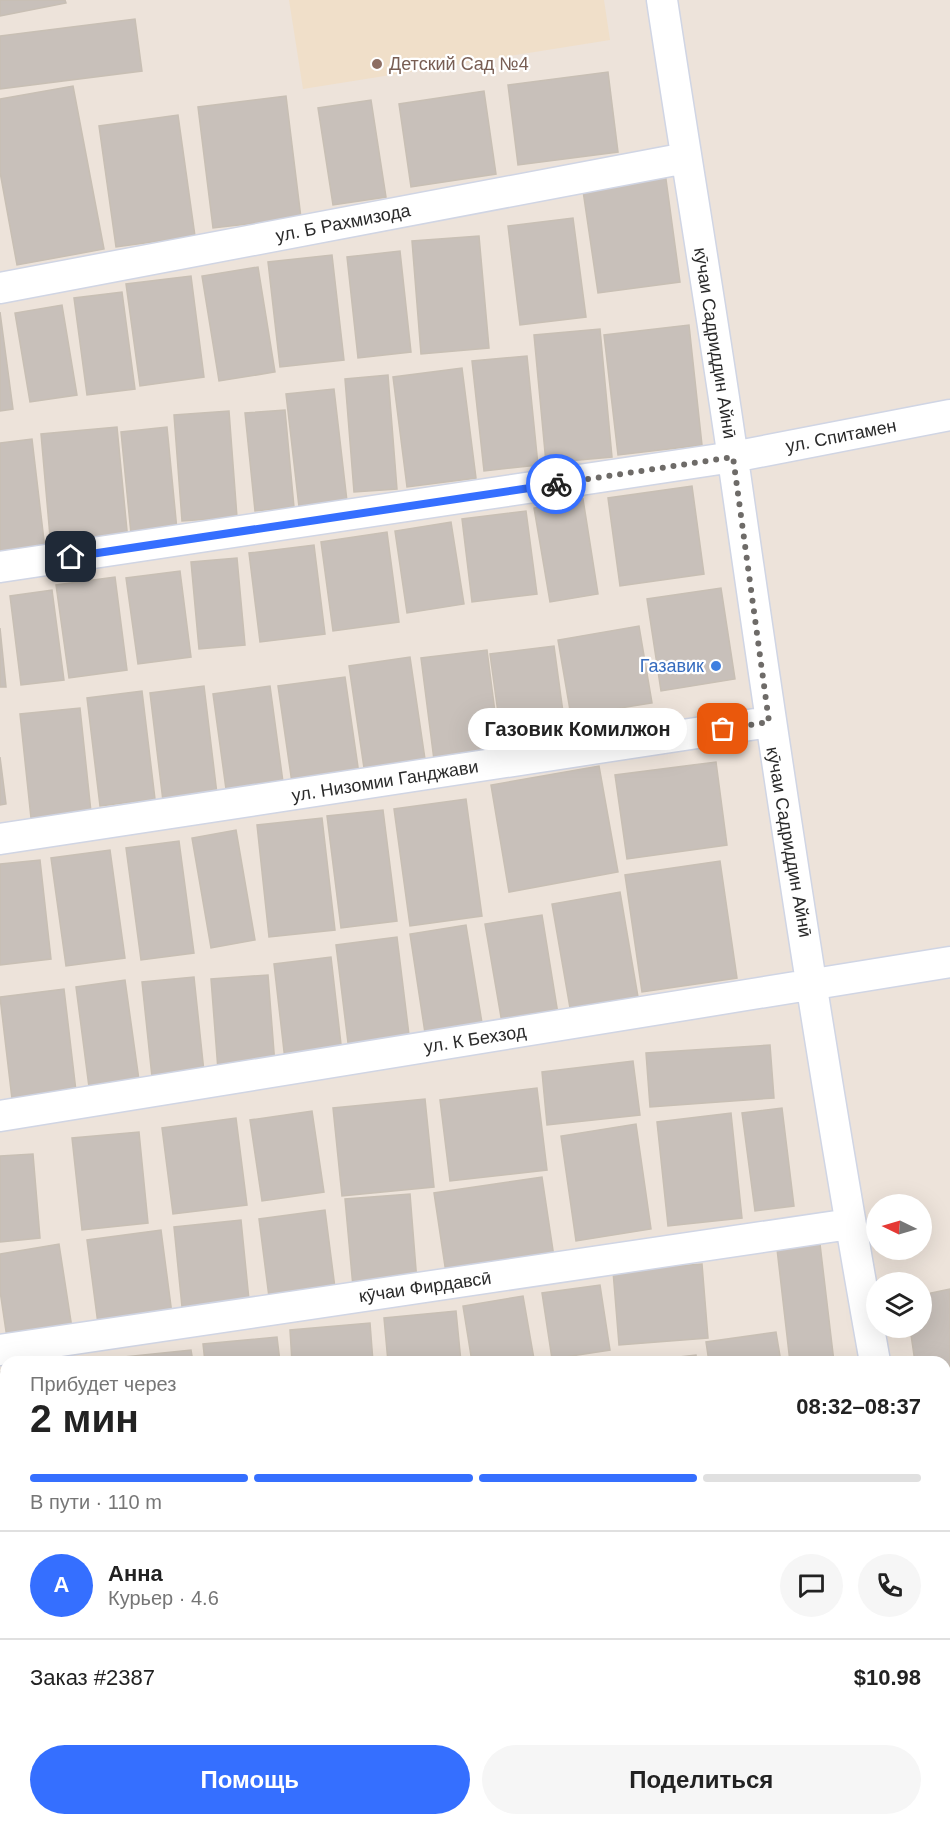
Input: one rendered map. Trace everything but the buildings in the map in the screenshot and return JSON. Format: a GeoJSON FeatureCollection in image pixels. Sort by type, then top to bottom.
{"type":"FeatureCollection","features":[{"type":"Feature","properties":{"kind":"street","name":"кӯчаи Садриддин Айнӣ"},"geometry":{"type":"LineString","coordinates":[[662,0],[733,457],[769,722],[850,1224],[874,1356]]}},
{"type":"Feature","properties":{"kind":"street","name":"ул. Б Рахмизода"},"geometry":{"type":"LineString","coordinates":[[1,284],[686,158]]}},
{"type":"Feature","properties":{"kind":"street","name":"ул. Спитамен"},"geometry":{"type":"LineString","coordinates":[[0,567],[733,457],[950,416]]}},
{"type":"Feature","properties":{"kind":"street","name":"ул. Низомии Ганджави"},"geometry":{"type":"LineString","coordinates":[[0,839],[769,722]]}},
{"type":"Feature","properties":{"kind":"street","name":"ул. К Бехзод"},"geometry":{"type":"LineString","coordinates":[[0,1116],[950,962]]}},
{"type":"Feature","properties":{"kind":"street","name":"кӯчаи Фирдавсӣ"},"geometry":{"type":"LineString","coordinates":[[0,1350],[850,1224]]}},
{"type":"Feature","properties":{"kind":"shaded area","name":"Детский Сад №4"},"geometry":{"type":"Polygon","coordinates":[[[289,0],[604,0],[610,40],[303,89],[289,0]]]}},
{"type":"Feature","properties":{"kind":"way so far"},"geometry":{"type":"LineString","coordinates":[[556,484],[733,457],[769,722],[723,729]]}},
{"type":"Feature","properties":{"kind":"place","name":"Детский Сад №4"},"geometry":{"type":"Point","coordinates":[377,64]}},
{"type":"Feature","properties":{"kind":"place","name":"Газавик"},"geometry":{"type":"Point","coordinates":[716,666]}},
{"type":"Feature","properties":{"kind":"place","name":"Газовик Комилжон"},"geometry":{"type":"Point","coordinates":[723,729]}},
{"type":"Feature","properties":{"kind":"route"},"geometry":{"type":"LineString","coordinates":[[71,557],[556,484]]}}]}
